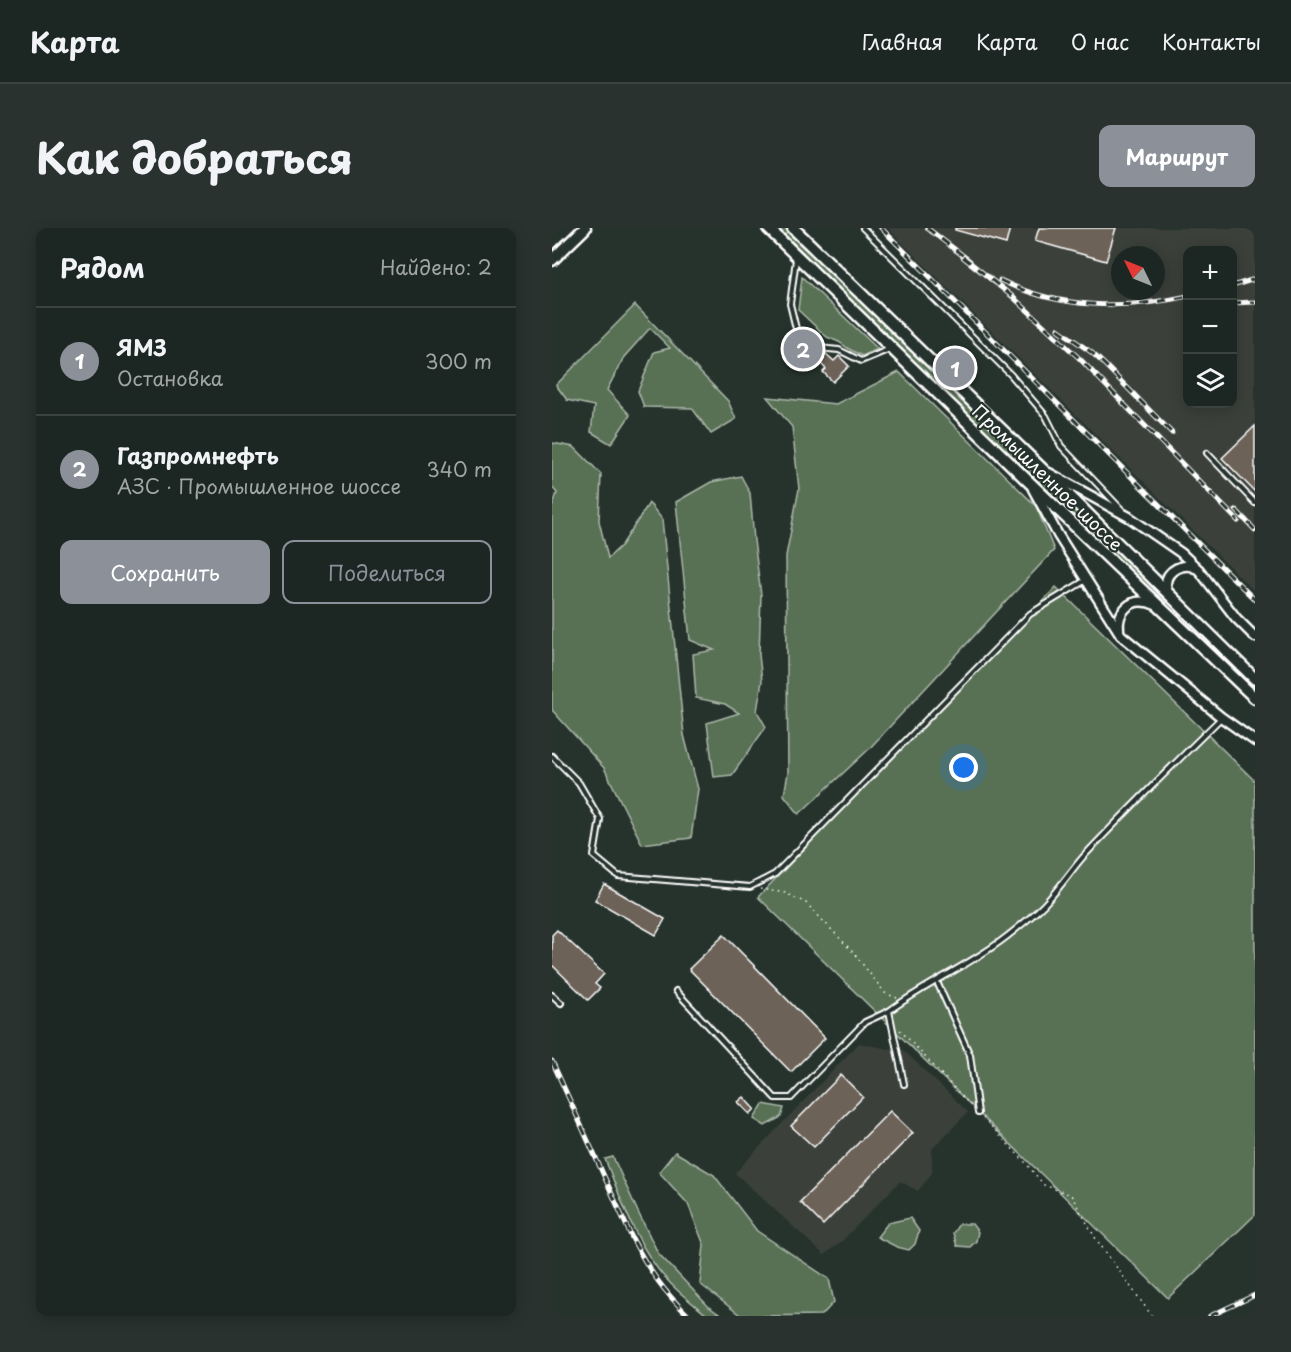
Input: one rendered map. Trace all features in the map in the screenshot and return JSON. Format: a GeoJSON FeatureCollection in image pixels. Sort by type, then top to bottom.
{"type":"FeatureCollection","features":[{"type":"Feature","properties":{"kind":"main road"},"geometry":{"type":"LineString","coordinates":[[552,260],[585,228]]}},
{"type":"Feature","properties":{"kind":"main road","name":"Промышленное шоссе"},"geometry":{"type":"LineString","coordinates":[[768,228],[1255,698]]}},
{"type":"Feature","properties":{"kind":"main road","name":"Промышленное шоссе"},"geometry":{"type":"LineString","coordinates":[[793,228],[1255,679]]}},
{"type":"Feature","properties":{"kind":"street"},"geometry":{"type":"LineString","coordinates":[[1040,467],[1129,517],[1181,553],[1199,570],[1236,618],[1255,637]]}},
{"type":"Feature","properties":{"kind":"street"},"geometry":{"type":"LineString","coordinates":[[1028,481],[1121,635],[1221,717],[1255,741]]}},
{"type":"Feature","properties":{"kind":"street"},"geometry":{"type":"LineString","coordinates":[[1168,595],[1166,583],[1170,573],[1179,567],[1190,565],[1199,570]]}},
{"type":"Feature","properties":{"kind":"street"},"geometry":{"type":"LineString","coordinates":[[1121,635],[1118,627],[1119,619],[1126,606],[1146,602],[1158,606]]}},
{"type":"Feature","properties":{"kind":"lane"},"geometry":{"type":"LineString","coordinates":[[863,228],[1011,375],[1046,416],[1061,446],[1129,517]]}},
{"type":"Feature","properties":{"kind":"lane"},"geometry":{"type":"LineString","coordinates":[[796,255],[790,304],[798,337],[808,348],[839,350],[861,361],[892,349]]}},
{"type":"Feature","properties":{"kind":"lane"},"geometry":{"type":"LineString","coordinates":[[1208,453],[1255,502]]}},
{"type":"Feature","properties":{"kind":"lane"},"geometry":{"type":"LineString","coordinates":[[552,756],[579,783],[600,819],[594,856],[618,876],[750,887],[775,874],[1030,614],[1086,580]]}},
{"type":"Feature","properties":{"kind":"lane"},"geometry":{"type":"LineString","coordinates":[[676,991],[775,1098],[791,1098],[865,1022],[889,1011],[988,951],[1036,912],[1128,810],[1221,717]]}},
{"type":"Feature","properties":{"kind":"lane"},"geometry":{"type":"LineString","coordinates":[[937,982],[970,1055],[978,1113]]}},
{"type":"Feature","properties":{"kind":"lane"},"geometry":{"type":"LineString","coordinates":[[552,995],[561,1003]]}},
{"type":"Feature","properties":{"kind":"lane"},"geometry":{"type":"LineString","coordinates":[[889,1011],[904,1084]]}},
{"type":"Feature","properties":{"kind":"path"},"geometry":{"type":"LineString","coordinates":[[750,887],[785,893],[806,903],[853,952],[885,993],[903,1001]]}},
{"type":"Feature","properties":{"kind":"path"},"geometry":{"type":"LineString","coordinates":[[891,1020],[1044,1185],[1071,1195],[1096,1239],[1152,1316]]}},
{"type":"Feature","properties":{"kind":"shaded area"},"geometry":{"type":"Polygon","coordinates":[[[888,228],[1255,228],[1255,592],[902,243],[888,228]]]}},
{"type":"Feature","properties":{"kind":"shaded area"},"geometry":{"type":"Polygon","coordinates":[[[859,1043],[888,1049],[901,1048],[968,1112],[932,1149],[932,1173],[918,1191],[900,1181],[842,1241],[824,1255],[735,1173],[859,1043]]]}},
{"type":"Feature","properties":{"kind":"green space"},"geometry":{"type":"Polygon","coordinates":[[[778,228],[786,228],[1134,567],[1167,604],[1129,572],[778,228]]]}},
{"type":"Feature","properties":{"kind":"green space"},"geometry":{"type":"Polygon","coordinates":[[[802,277],[878,349],[862,356],[827,337],[798,310],[802,277]]]}},
{"type":"Feature","properties":{"kind":"green space"},"geometry":{"type":"Polygon","coordinates":[[[635,305],[728,401],[736,419],[711,434],[692,408],[644,407],[638,391],[654,352],[670,348],[650,328],[624,357],[607,390],[630,415],[611,444],[591,432],[594,406],[567,400],[556,385],[635,305]]]}},
{"type":"Feature","properties":{"kind":"green space"},"geometry":{"type":"Polygon","coordinates":[[[899,372],[1036,506],[1054,550],[868,750],[799,814],[784,795],[788,773],[786,556],[799,489],[792,427],[767,397],[836,404],[899,372]]]}},
{"type":"Feature","properties":{"kind":"green space"},"geometry":{"type":"Polygon","coordinates":[[[552,443],[574,447],[601,474],[599,521],[608,558],[622,545],[649,503],[662,519],[684,735],[698,789],[691,838],[642,844],[604,768],[552,710],[552,508],[557,493],[552,487],[552,443]]]}},
{"type":"Feature","properties":{"kind":"green space"},"geometry":{"type":"Polygon","coordinates":[[[741,476],[750,493],[761,595],[759,655],[762,681],[757,711],[766,727],[732,775],[714,777],[707,723],[739,713],[725,704],[696,698],[693,654],[714,650],[690,640],[676,502],[711,482],[741,476]]]}},
{"type":"Feature","properties":{"kind":"green space"},"geometry":{"type":"Polygon","coordinates":[[[1056,587],[1255,781],[1255,1215],[1168,1298],[758,897],[1056,587]]]}},
{"type":"Feature","properties":{"kind":"green space"},"geometry":{"type":"Polygon","coordinates":[[[763,1104],[784,1108],[781,1117],[765,1126],[754,1119],[763,1104]]]}},
{"type":"Feature","properties":{"kind":"green space"},"geometry":{"type":"Polygon","coordinates":[[[675,1152],[714,1175],[757,1231],[829,1279],[834,1302],[822,1315],[740,1315],[700,1284],[704,1245],[688,1204],[659,1172],[675,1152]]]}},
{"type":"Feature","properties":{"kind":"green space"},"geometry":{"type":"Polygon","coordinates":[[[613,1157],[658,1253],[709,1307],[722,1316],[708,1316],[658,1270],[624,1208],[605,1159],[613,1157]]]}},
{"type":"Feature","properties":{"kind":"green space"},"geometry":{"type":"Polygon","coordinates":[[[910,1218],[919,1231],[915,1244],[909,1250],[877,1237],[888,1223],[910,1218]]]}},
{"type":"Feature","properties":{"kind":"green space"},"geometry":{"type":"Polygon","coordinates":[[[959,1224],[972,1224],[978,1232],[976,1241],[970,1247],[957,1246],[953,1233],[959,1224]]]}},
{"type":"Feature","properties":{"kind":"building"},"geometry":{"type":"Polygon","coordinates":[[[955,228],[1010,228],[1006,244],[955,230],[955,228]]]}},
{"type":"Feature","properties":{"kind":"building"},"geometry":{"type":"Polygon","coordinates":[[[1039,228],[1116,228],[1106,261],[1035,241],[1039,228]]]}},
{"type":"Feature","properties":{"kind":"building"},"geometry":{"type":"Polygon","coordinates":[[[807,351],[825,353],[834,361],[839,356],[849,366],[833,382],[823,372],[826,369],[814,357],[808,364],[801,357],[807,351]]]}},
{"type":"Feature","properties":{"kind":"building"},"geometry":{"type":"Polygon","coordinates":[[[1255,426],[1255,492],[1222,458],[1255,426]]]}},
{"type":"Feature","properties":{"kind":"building"},"geometry":{"type":"Polygon","coordinates":[[[604,884],[665,919],[656,935],[595,900],[604,884]]]}},
{"type":"Feature","properties":{"kind":"building"},"geometry":{"type":"Polygon","coordinates":[[[557,930],[604,974],[595,984],[600,988],[588,1000],[552,965],[552,935],[557,930]]]}},
{"type":"Feature","properties":{"kind":"building"},"geometry":{"type":"Polygon","coordinates":[[[724,935],[825,1038],[791,1072],[689,969],[724,935]]]}},
{"type":"Feature","properties":{"kind":"building"},"geometry":{"type":"Polygon","coordinates":[[[841,1075],[863,1097],[814,1147],[791,1126],[841,1075]]]}},
{"type":"Feature","properties":{"kind":"building"},"geometry":{"type":"Polygon","coordinates":[[[744,1097],[755,1109],[750,1114],[738,1102],[744,1097]]]}},
{"type":"Feature","properties":{"kind":"building"},"geometry":{"type":"Polygon","coordinates":[[[890,1111],[913,1133],[823,1225],[800,1202],[890,1111]]]}},
{"type":"Feature","properties":{"kind":"railway"},"geometry":{"type":"LineString","coordinates":[[881,228],[1255,600]]}},
{"type":"Feature","properties":{"kind":"railway"},"geometry":{"type":"LineString","coordinates":[[927,228],[970,261]]}},
{"type":"Feature","properties":{"kind":"railway"},"geometry":{"type":"LineString","coordinates":[[963,257],[1013,297],[1079,358],[1238,521]]}},
{"type":"Feature","properties":{"kind":"railway"},"geometry":{"type":"LineString","coordinates":[[1237,284],[1255,279]]}},
{"type":"Feature","properties":{"kind":"railway"},"geometry":{"type":"LineString","coordinates":[[1000,280],[1045,297],[1092,304],[1116,305],[1183,297]]}},
{"type":"Feature","properties":{"kind":"railway"},"geometry":{"type":"LineString","coordinates":[[1237,303],[1255,302]]}},
{"type":"Feature","properties":{"kind":"railway"},"geometry":{"type":"LineString","coordinates":[[1058,329],[1102,362],[1172,433]]}},
{"type":"Feature","properties":{"kind":"railway"},"geometry":{"type":"LineString","coordinates":[[1236,510],[1255,530]]}},
{"type":"Feature","properties":{"kind":"railway"},"geometry":{"type":"LineString","coordinates":[[552,1061],[632,1238],[650,1270],[689,1316]]}},
{"type":"Feature","properties":{"kind":"railway"},"geometry":{"type":"LineString","coordinates":[[1210,1316],[1255,1295]]}},
{"type":"Feature","properties":{"kind":"place","name":"Газпромнефть"},"geometry":{"type":"Point","coordinates":[803,349]}},
{"type":"Feature","properties":{"kind":"place","name":"ЯМЗ"},"geometry":{"type":"Point","coordinates":[955,368]}}]}
